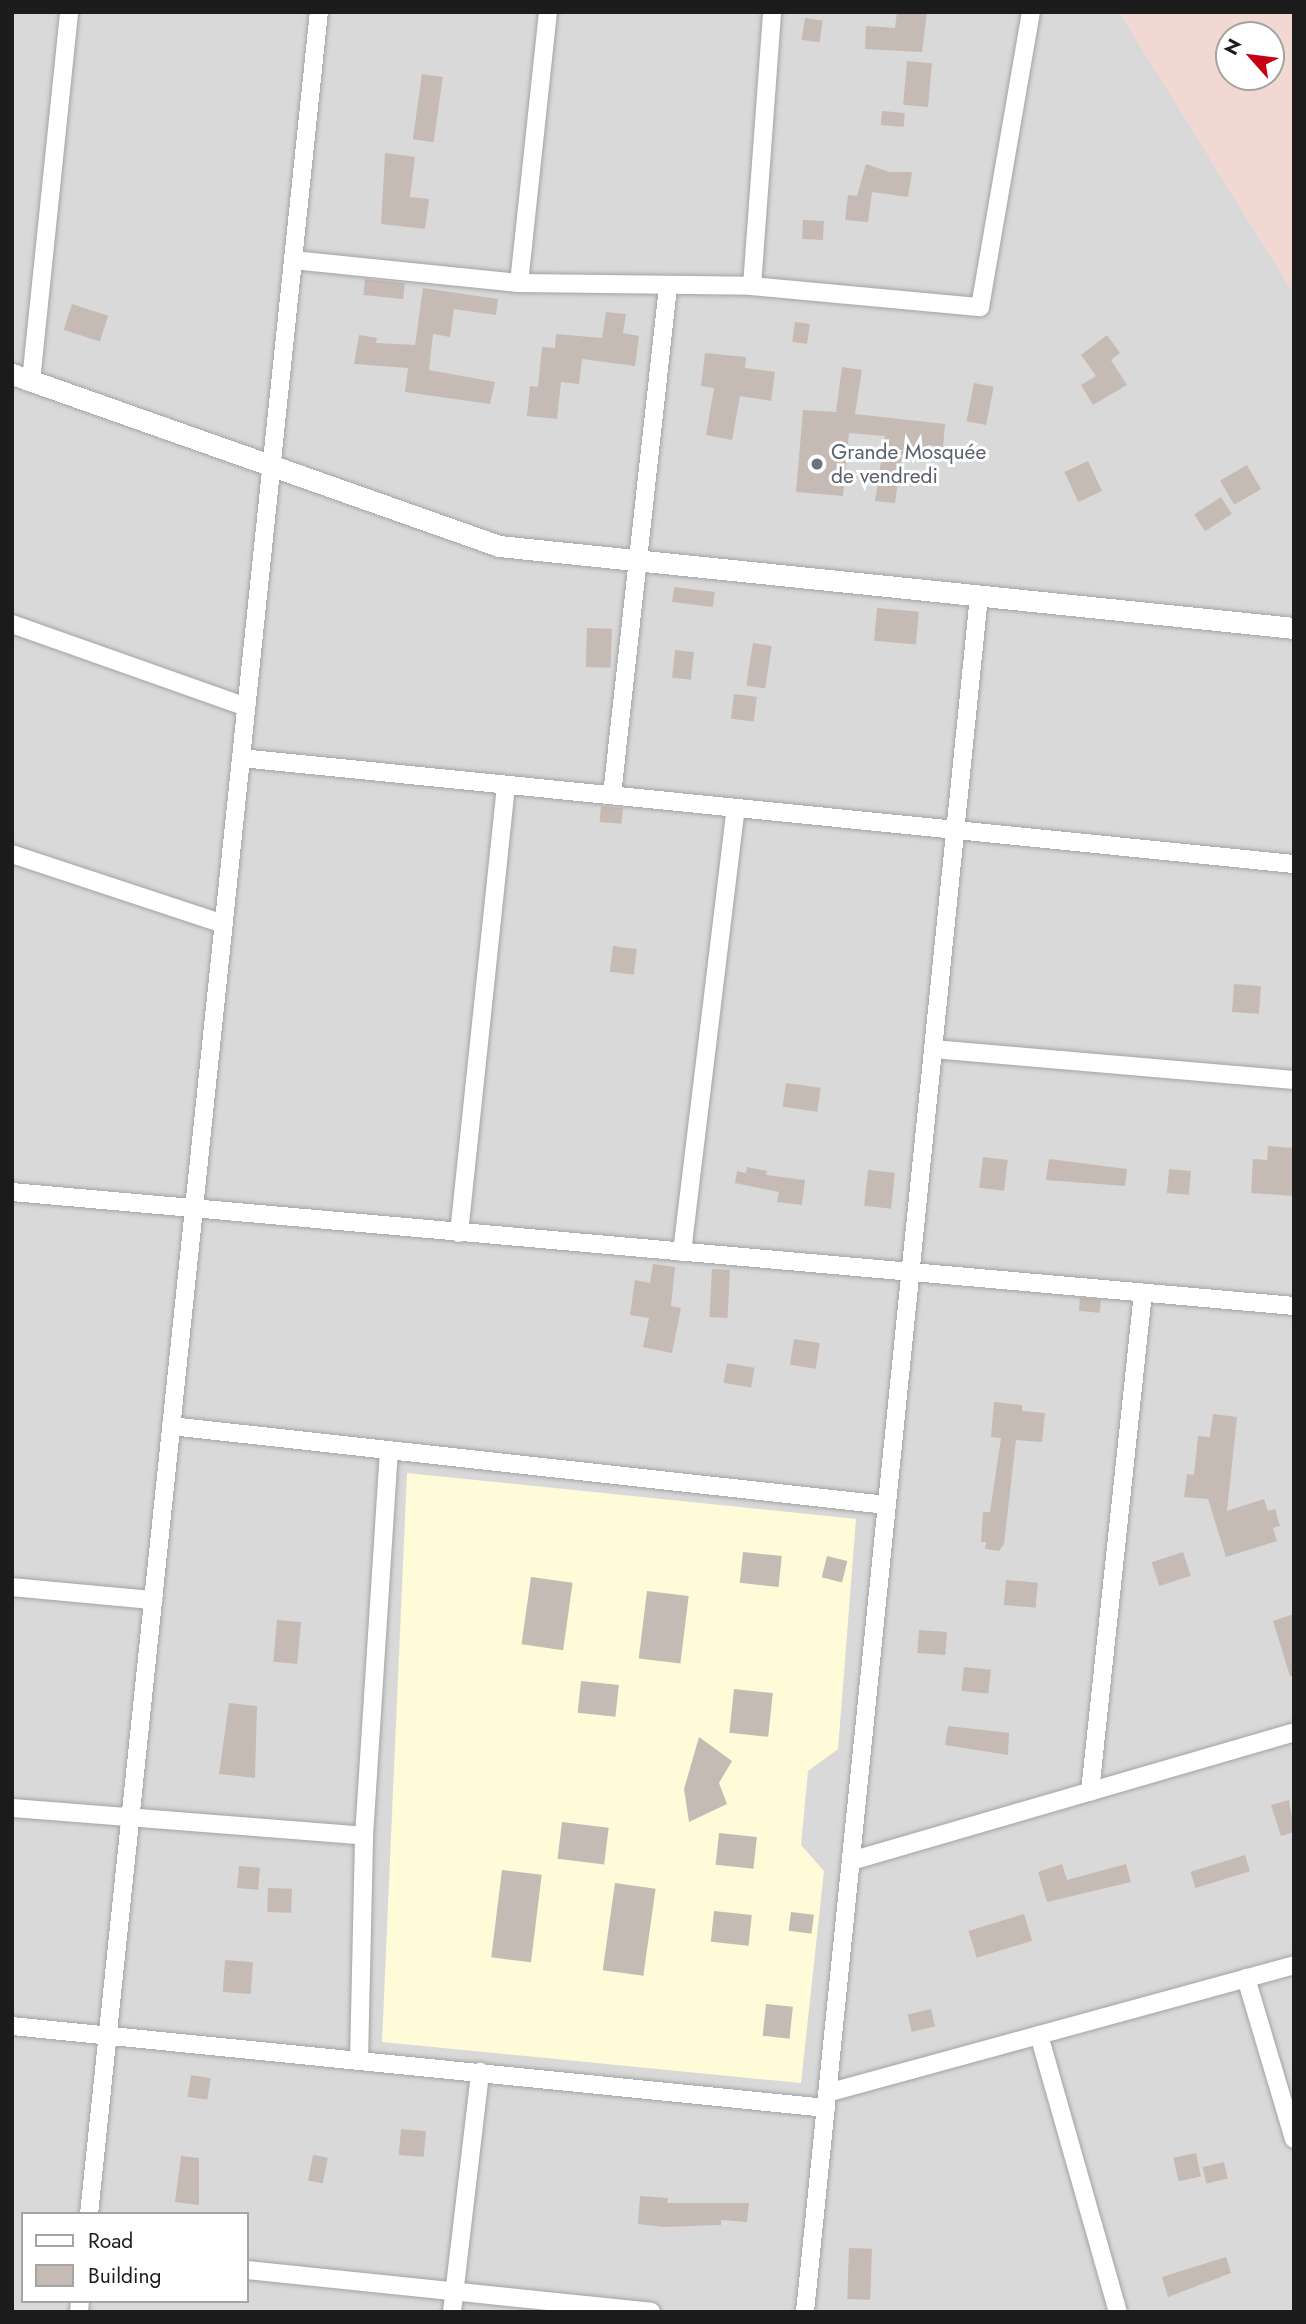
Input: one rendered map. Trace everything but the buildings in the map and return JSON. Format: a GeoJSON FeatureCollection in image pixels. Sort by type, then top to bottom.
{"type":"FeatureCollection","features":[{"type":"Feature","properties":{"kind":"street"},"geometry":{"type":"LineString","coordinates":[[69,12],[22,377],[272,463],[499,546],[1294,628]]}},
{"type":"Feature","properties":{"kind":"street"},"geometry":{"type":"LineString","coordinates":[[89,2212],[319,12]]}},
{"type":"Feature","properties":{"kind":"street"},"geometry":{"type":"LineString","coordinates":[[519,283],[548,12]]}},
{"type":"Feature","properties":{"kind":"street"},"geometry":{"type":"LineString","coordinates":[[751,286],[772,12]]}},
{"type":"Feature","properties":{"kind":"street"},"geometry":{"type":"LineString","coordinates":[[293,260],[519,283],[751,286],[980,307],[1031,12]]}},
{"type":"Feature","properties":{"kind":"street"},"geometry":{"type":"LineString","coordinates":[[612,795],[668,287]]}},
{"type":"Feature","properties":{"kind":"street"},"geometry":{"type":"LineString","coordinates":[[805,2312],[979,596]]}},
{"type":"Feature","properties":{"kind":"street"},"geometry":{"type":"LineString","coordinates":[[12,624],[246,708]]}},
{"type":"Feature","properties":{"kind":"street"},"geometry":{"type":"LineString","coordinates":[[241,758],[1294,864]]}},
{"type":"Feature","properties":{"kind":"street"},"geometry":{"type":"LineString","coordinates":[[458,1233],[506,785]]}},
{"type":"Feature","properties":{"kind":"street"},"geometry":{"type":"LineString","coordinates":[[682,1252],[736,808]]}},
{"type":"Feature","properties":{"kind":"street"},"geometry":{"type":"LineString","coordinates":[[12,854],[224,924]]}},
{"type":"Feature","properties":{"kind":"street"},"geometry":{"type":"LineString","coordinates":[[933,1049],[1294,1080]]}},
{"type":"Feature","properties":{"kind":"street"},"geometry":{"type":"LineString","coordinates":[[12,1192],[1294,1306]]}},
{"type":"Feature","properties":{"kind":"street"},"geometry":{"type":"LineString","coordinates":[[1090,1792],[1143,1293]]}},
{"type":"Feature","properties":{"kind":"street"},"geometry":{"type":"LineString","coordinates":[[171,1426],[887,1505]]}},
{"type":"Feature","properties":{"kind":"street"},"geometry":{"type":"LineString","coordinates":[[359,2060],[363,1836],[389,1450]]}},
{"type":"Feature","properties":{"kind":"street"},"geometry":{"type":"LineString","coordinates":[[12,1587],[153,1600]]}},
{"type":"Feature","properties":{"kind":"street"},"geometry":{"type":"LineString","coordinates":[[850,1861],[1294,1732]]}},
{"type":"Feature","properties":{"kind":"street"},"geometry":{"type":"LineString","coordinates":[[12,1808],[363,1836]]}},
{"type":"Feature","properties":{"kind":"street"},"geometry":{"type":"LineString","coordinates":[[12,2026],[480,2072],[827,2101],[1039,2035],[1294,1965]]}},
{"type":"Feature","properties":{"kind":"street"},"geometry":{"type":"LineString","coordinates":[[1246,1978],[1294,2140]]}},
{"type":"Feature","properties":{"kind":"street"},"geometry":{"type":"LineString","coordinates":[[1039,2035],[1118,2312]]}},
{"type":"Feature","properties":{"kind":"street"},"geometry":{"type":"LineString","coordinates":[[452,2312],[480,2072]]}},
{"type":"Feature","properties":{"kind":"street"},"geometry":{"type":"LineString","coordinates":[[248,2270],[651,2312]]}},
{"type":"Feature","properties":{"kind":"shaded area"},"geometry":{"type":"Polygon","coordinates":[[[12,12],[1294,12],[1294,2312],[12,2312],[12,12]]]}},
{"type":"Feature","properties":{"kind":"shaded area"},"geometry":{"type":"Polygon","coordinates":[[[1119,12],[1294,12],[1294,294],[1119,12]]]}},
{"type":"Feature","properties":{"kind":"shaded area"},"geometry":{"type":"Polygon","coordinates":[[[407,1473],[856,1519],[838,1749],[808,1771],[801,1845],[824,1871],[801,2083],[382,2042],[407,1473]]]}},
{"type":"Feature","properties":{"kind":"place","name":"Grande Mosquée de vendredi"},"geometry":{"type":"Point","coordinates":[817,464]}}]}
